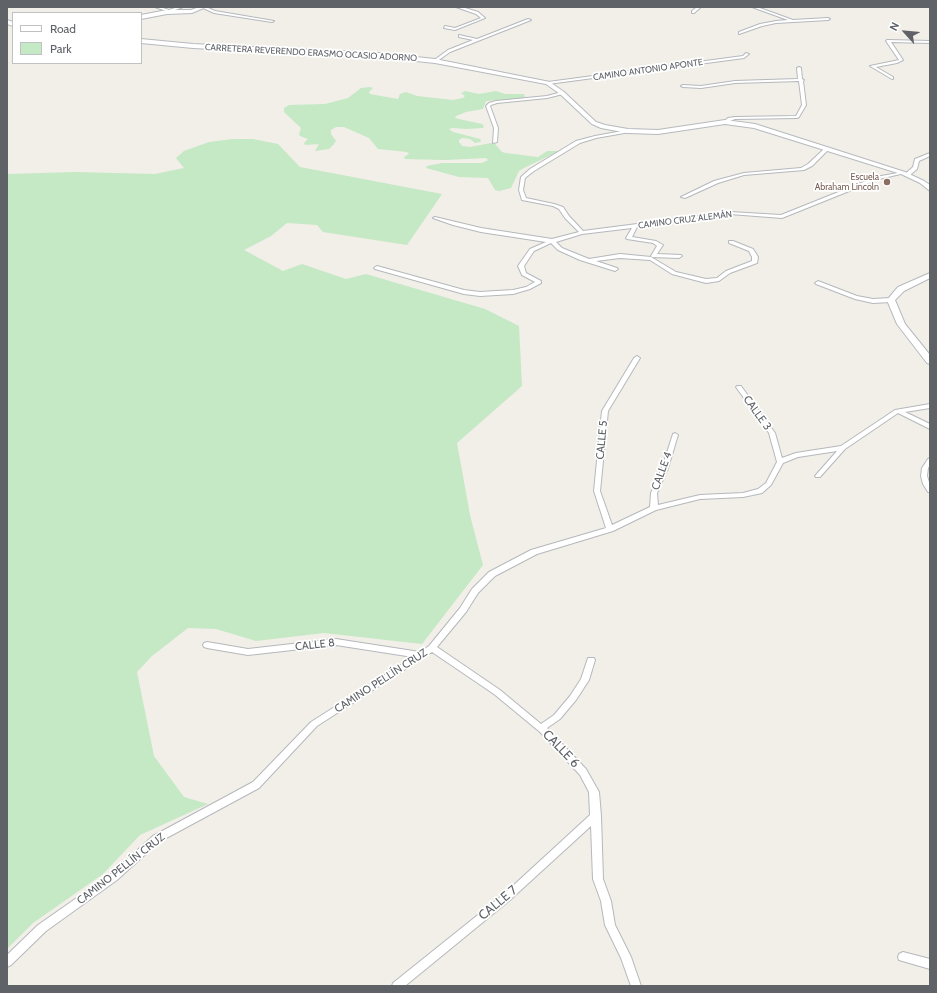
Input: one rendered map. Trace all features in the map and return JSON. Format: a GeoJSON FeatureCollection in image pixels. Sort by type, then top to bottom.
{"type":"FeatureCollection","features":[{"type":"Feature","properties":{"kind":"street"},"geometry":{"type":"LineString","coordinates":[[157,7],[167,12],[181,7]]}},
{"type":"Feature","properties":{"kind":"street"},"geometry":{"type":"LineString","coordinates":[[142,17],[167,12],[187,11],[203,7],[214,12],[272,21]]}},
{"type":"Feature","properties":{"kind":"street"},"geometry":{"type":"LineString","coordinates":[[445,27],[455,29],[483,18],[477,13],[458,7]]}},
{"type":"Feature","properties":{"kind":"street"},"geometry":{"type":"LineString","coordinates":[[465,7],[472,8]]}},
{"type":"Feature","properties":{"kind":"street"},"geometry":{"type":"LineString","coordinates":[[693,12],[699,7]]}},
{"type":"Feature","properties":{"kind":"street"},"geometry":{"type":"LineString","coordinates":[[754,7],[798,21]]}},
{"type":"Feature","properties":{"kind":"street"},"geometry":{"type":"LineString","coordinates":[[435,61],[449,50],[529,20]]}},
{"type":"Feature","properties":{"kind":"street"},"geometry":{"type":"LineString","coordinates":[[740,32],[761,25],[798,21],[828,20]]}},
{"type":"Feature","properties":{"kind":"street"},"geometry":{"type":"LineString","coordinates":[[460,36],[476,40]]}},
{"type":"Feature","properties":{"kind":"street","name":"CARRETERA REVERENDO ERASMO OCASIO ADORNO"},"geometry":{"type":"LineString","coordinates":[[142,40],[208,46],[378,55],[435,61],[548,83],[562,93],[594,123],[603,127],[628,131],[658,132],[725,122],[755,126],[826,150],[905,174],[922,182],[930,189]]}},
{"type":"Feature","properties":{"kind":"street"},"geometry":{"type":"LineString","coordinates":[[892,78],[872,66],[897,62],[900,60],[888,41],[930,42]]}},
{"type":"Feature","properties":{"kind":"street","name":"CAMINO ANTONIO APONTE"},"geometry":{"type":"LineString","coordinates":[[548,83],[744,57],[747,54]]}},
{"type":"Feature","properties":{"kind":"street"},"geometry":{"type":"LineString","coordinates":[[725,122],[735,118],[797,117],[804,105],[802,80],[799,68]]}},
{"type":"Feature","properties":{"kind":"street"},"geometry":{"type":"LineString","coordinates":[[683,86],[701,87],[735,82],[802,80]]}},
{"type":"Feature","properties":{"kind":"street"},"geometry":{"type":"LineString","coordinates":[[495,142],[496,128],[488,106],[490,104],[496,102],[547,97],[562,93]]}},
{"type":"Feature","properties":{"kind":"street"},"geometry":{"type":"LineString","coordinates":[[582,233],[567,218],[561,208],[554,205],[524,199],[521,190],[523,177],[578,142],[595,137],[628,131]]}},
{"type":"Feature","properties":{"kind":"street"},"geometry":{"type":"LineString","coordinates":[[683,197],[716,182],[744,174],[802,169],[810,165],[826,150]]}},
{"type":"Feature","properties":{"kind":"street"},"geometry":{"type":"LineString","coordinates":[[905,174],[915,168],[917,160],[930,154]]}},
{"type":"Feature","properties":{"kind":"street","name":"CAMINO CRUZ ALEMÁN"},"geometry":{"type":"LineString","coordinates":[[378,268],[464,292],[480,294],[513,292],[528,288],[539,282],[524,274],[521,266],[532,250],[552,241],[582,233],[730,213],[782,217],[878,178],[905,174]]}},
{"type":"Feature","properties":{"kind":"street"},"geometry":{"type":"LineString","coordinates":[[435,218],[481,230],[552,241],[560,249],[589,261],[615,269]]}},
{"type":"Feature","properties":{"kind":"street"},"geometry":{"type":"LineString","coordinates":[[635,226],[629,238],[654,242],[660,245],[654,256],[679,256]]}},
{"type":"Feature","properties":{"kind":"street"},"geometry":{"type":"LineString","coordinates":[[589,261],[620,256],[651,259],[674,273],[706,281],[719,279],[728,272],[755,262],[755,257],[752,250],[731,242]]}},
{"type":"Feature","properties":{"kind":"street"},"geometry":{"type":"LineString","coordinates":[[818,283],[840,292],[873,301],[891,300],[901,288],[930,275]]}},
{"type":"Feature","properties":{"kind":"street"},"geometry":{"type":"LineString","coordinates":[[891,300],[901,324],[930,361]]}},
{"type":"Feature","properties":{"kind":"street","name":"CALLE 5"},"geometry":{"type":"LineString","coordinates":[[610,529],[597,491],[605,411],[637,358]]}},
{"type":"Feature","properties":{"kind":"street","name":"CALLE 3"},"geometry":{"type":"LineString","coordinates":[[739,388],[772,433],[780,462]]}},
{"type":"Feature","properties":{"kind":"street"},"geometry":{"type":"LineString","coordinates":[[818,476],[843,448],[897,411],[930,406]]}},
{"type":"Feature","properties":{"kind":"street"},"geometry":{"type":"LineString","coordinates":[[897,411],[930,427]]}},
{"type":"Feature","properties":{"kind":"street","name":"CALLE 4"},"geometry":{"type":"LineString","coordinates":[[654,508],[654,493],[665,468],[675,435]]}},
{"type":"Feature","properties":{"kind":"street"},"geometry":{"type":"LineString","coordinates":[[780,462],[796,455],[843,448]]}},
{"type":"Feature","properties":{"kind":"street"},"geometry":{"type":"LineString","coordinates":[[930,460],[925,468],[924,476],[926,484],[930,490]]}},
{"type":"Feature","properties":{"kind":"street","name":"CAMINO PELLÍN CRUZ"},"geometry":{"type":"LineString","coordinates":[[7,962],[42,928],[114,877],[156,839],[256,785],[314,724],[432,648],[463,610],[475,591],[492,574],[534,552],[610,529],[654,508],[700,498],[742,495],[760,491],[769,484],[780,462]]}},
{"type":"Feature","properties":{"kind":"street","name":"CALLE 8"},"geometry":{"type":"LineString","coordinates":[[207,644],[248,652],[336,642],[422,655]]}},
{"type":"Feature","properties":{"kind":"street","name":"CALLE 6"},"geometry":{"type":"LineString","coordinates":[[432,648],[497,692],[541,728],[583,772],[594,792],[598,879],[606,900],[610,925],[626,957],[636,986]]}},
{"type":"Feature","properties":{"kind":"street"},"geometry":{"type":"LineString","coordinates":[[541,728],[556,717],[573,698],[585,680],[591,660]]}},
{"type":"Feature","properties":{"kind":"street","name":"CALLE 7"},"geometry":{"type":"LineString","coordinates":[[397,986],[507,897],[596,816]]}},
{"type":"Feature","properties":{"kind":"street"},"geometry":{"type":"LineString","coordinates":[[903,957],[930,964]]}},
{"type":"Feature","properties":{"kind":"green space"},"geometry":{"type":"Polygon","coordinates":[[[361,88],[373,88],[369,92],[370,94],[398,99],[400,94],[406,92],[417,96],[453,100],[463,98],[465,96],[461,93],[465,91],[479,94],[496,91],[505,94],[524,94],[525,97],[522,98],[486,101],[483,109],[466,112],[456,116],[455,118],[482,124],[484,126],[483,128],[449,129],[453,132],[480,139],[481,141],[475,143],[470,139],[462,138],[459,142],[462,146],[470,147],[491,143],[495,144],[502,152],[538,157],[547,151],[559,151],[519,171],[511,188],[499,191],[495,190],[488,178],[459,177],[426,168],[427,166],[442,163],[482,163],[488,160],[486,158],[445,160],[405,159],[404,157],[409,154],[407,152],[378,149],[369,138],[344,127],[336,127],[331,130],[331,134],[336,141],[329,149],[315,151],[319,144],[305,145],[304,143],[308,139],[300,136],[299,134],[301,128],[284,112],[284,108],[289,105],[325,104],[348,98],[361,88]]]}},
{"type":"Feature","properties":{"kind":"green space"},"geometry":{"type":"Polygon","coordinates":[[[233,139],[253,139],[278,144],[300,167],[442,194],[407,245],[323,232],[317,225],[287,223],[271,236],[244,250],[283,271],[302,264],[346,279],[366,274],[485,309],[519,326],[522,386],[457,443],[470,515],[483,565],[422,644],[324,633],[256,641],[216,629],[188,628],[152,656],[137,672],[154,756],[184,797],[208,804],[140,835],[103,874],[33,923],[7,949],[7,174],[75,172],[155,174],[184,168],[176,158],[184,151],[209,142],[233,139]]]}},
{"type":"Feature","properties":{"kind":"place","name":"Escuela Abraham Lincoln"},"geometry":{"type":"Point","coordinates":[887,182]}}]}
